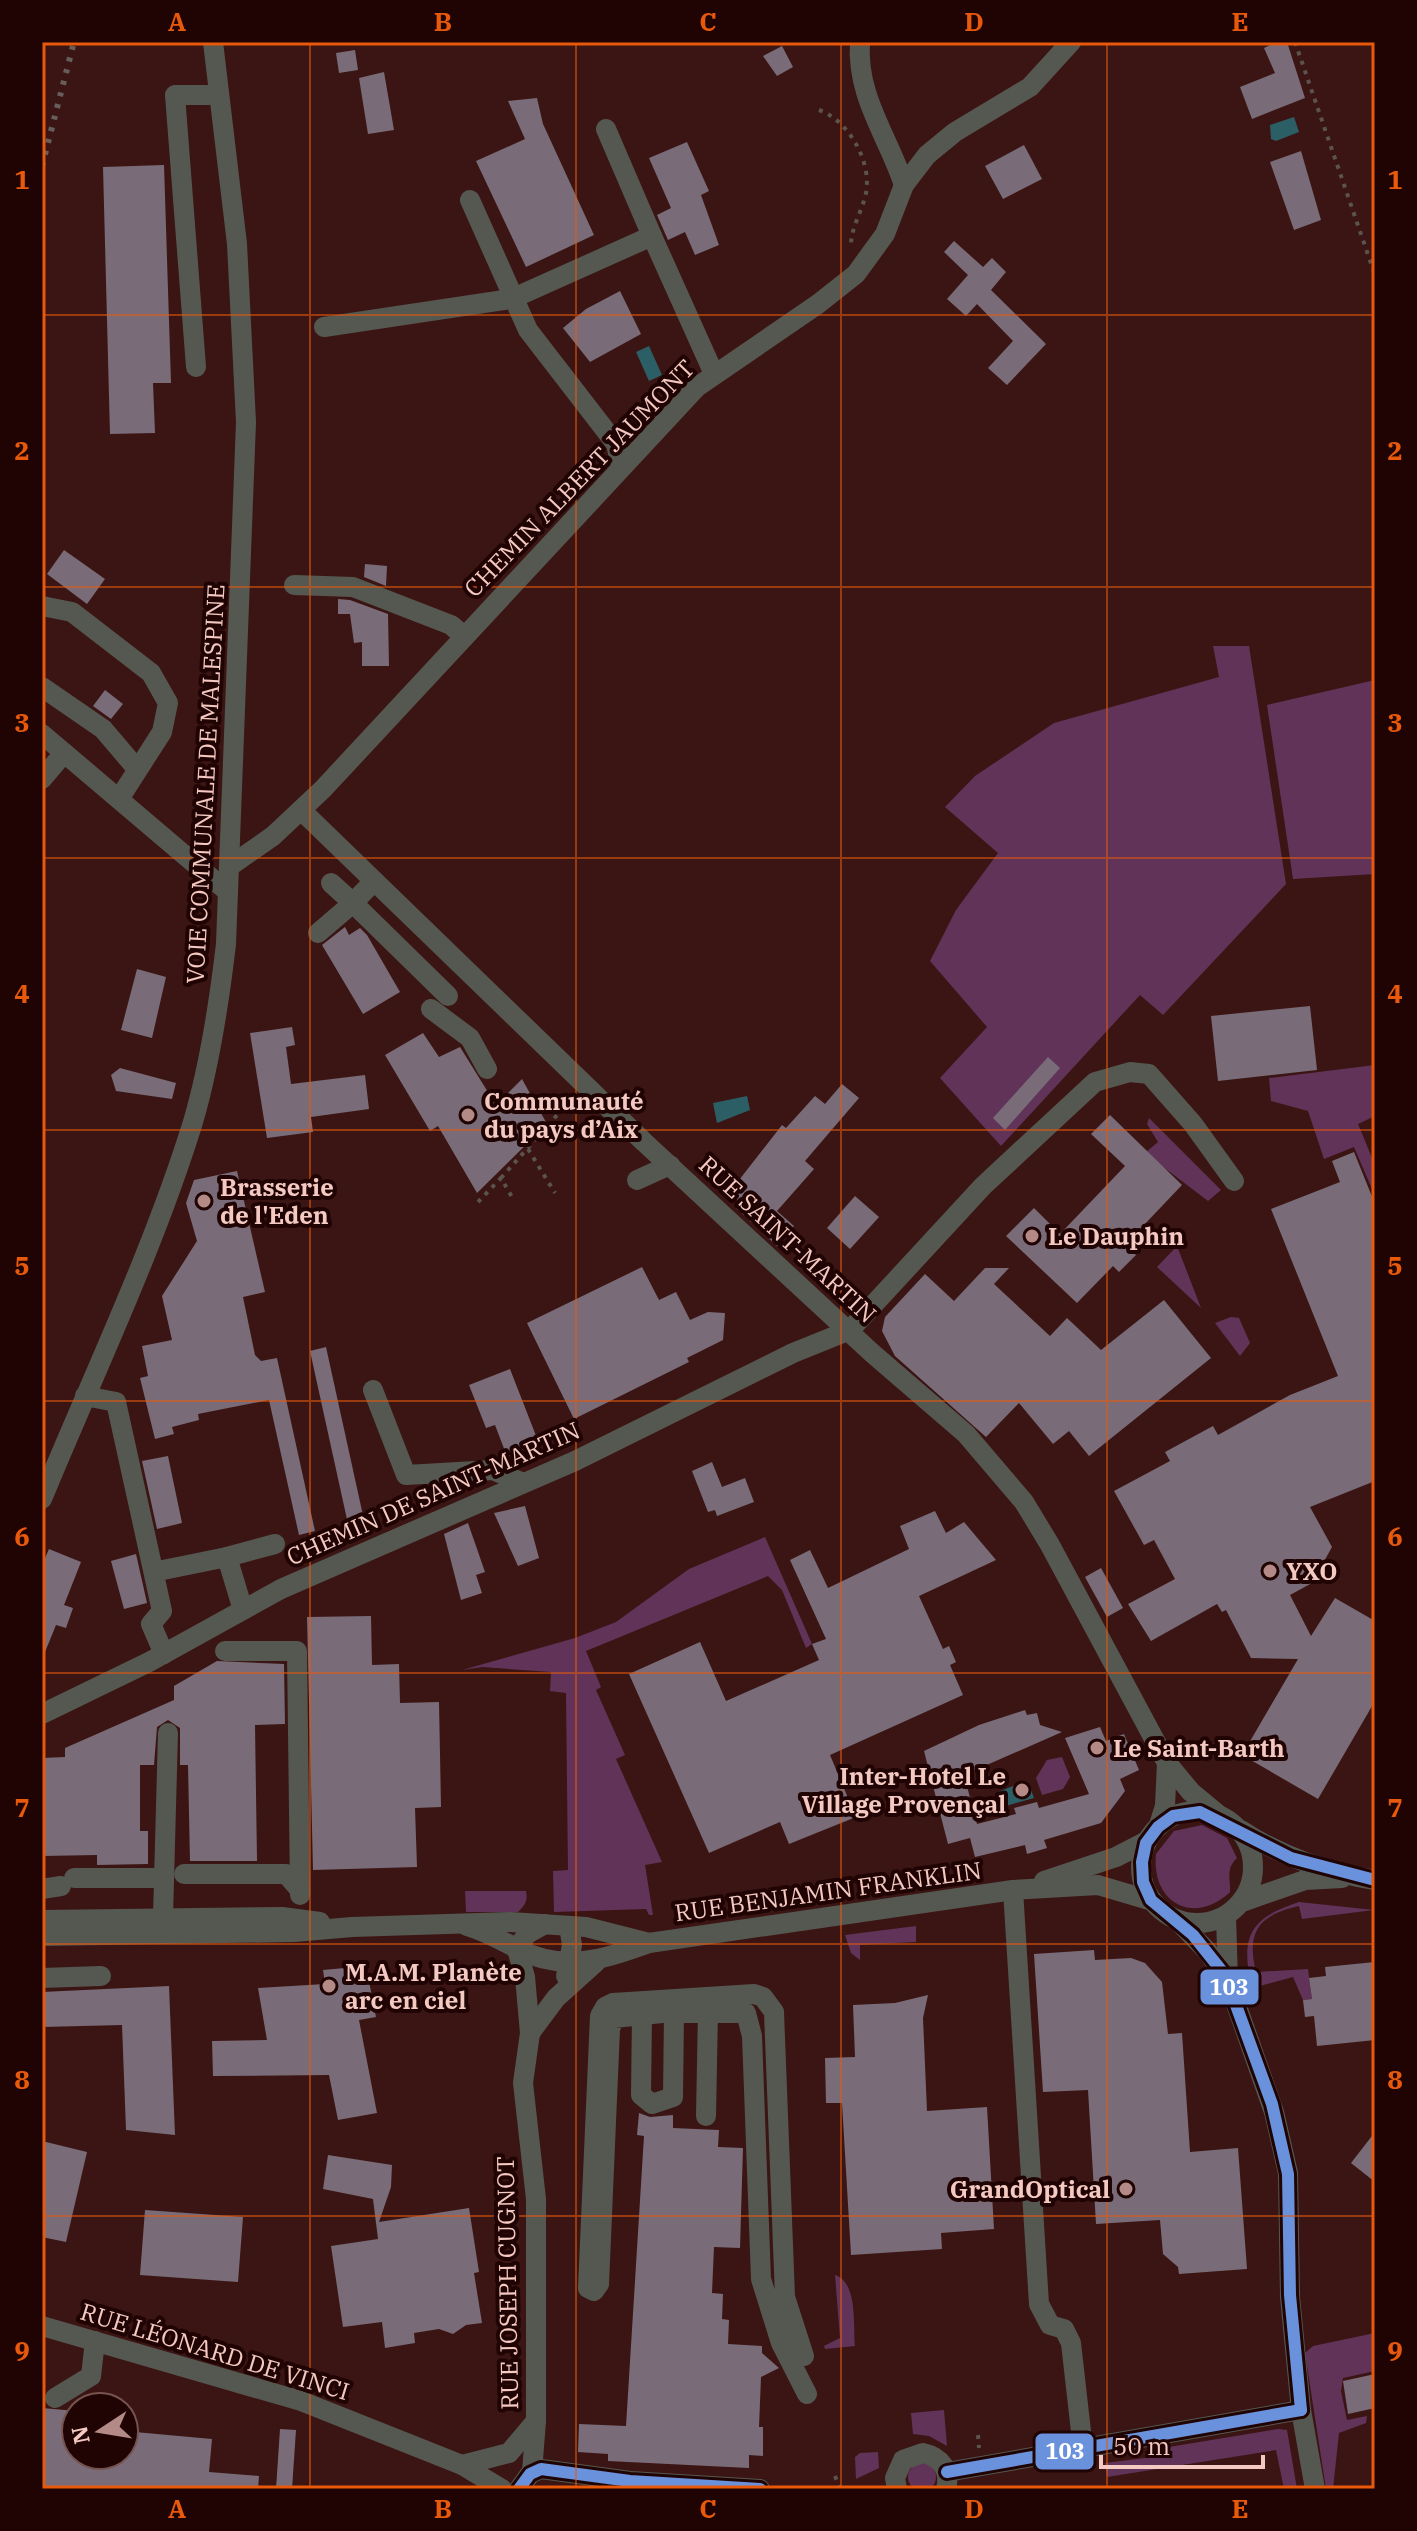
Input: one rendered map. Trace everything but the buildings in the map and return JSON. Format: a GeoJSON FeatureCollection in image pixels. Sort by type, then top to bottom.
{"type":"FeatureCollection","features":[{"type":"Feature","properties":{"kind":"street","name":"VOIE COMMUNALE DE MALESPINE"},"geometry":{"type":"LineString","coordinates":[[42,1499],[161,1212],[193,1122],[217,1016],[230,866],[246,422],[237,244],[213,42]]}},
{"type":"Feature","properties":{"kind":"street"},"geometry":{"type":"LineString","coordinates":[[860,42],[860,78],[865,97],[895,157],[904,185]]}},
{"type":"Feature","properties":{"kind":"street","name":"CHEMIN ALBERT JAUMONT"},"geometry":{"type":"LineString","coordinates":[[230,866],[273,836],[301,810],[621,466],[714,374],[818,304],[856,274],[885,234],[904,185],[943,141],[1030,87],[1071,42]]}},
{"type":"Feature","properties":{"kind":"street"},"geometry":{"type":"LineString","coordinates":[[196,367],[175,95],[219,95]]}},
{"type":"Feature","properties":{"kind":"street"},"geometry":{"type":"LineString","coordinates":[[606,129],[714,374]]}},
{"type":"Feature","properties":{"kind":"street"},"geometry":{"type":"LineString","coordinates":[[470,200],[505,274],[511,299],[528,330],[616,444],[621,466]]}},
{"type":"Feature","properties":{"kind":"street"},"geometry":{"type":"LineString","coordinates":[[324,327],[511,299],[652,236]]}},
{"type":"Feature","properties":{"kind":"street"},"geometry":{"type":"LineString","coordinates":[[294,585],[353,587],[451,625],[464,636]]}},
{"type":"Feature","properties":{"kind":"street"},"geometry":{"type":"LineString","coordinates":[[42,606],[72,612],[151,673],[168,703],[162,732],[119,799]]}},
{"type":"Feature","properties":{"kind":"street"},"geometry":{"type":"LineString","coordinates":[[42,687],[103,729],[137,769]]}},
{"type":"Feature","properties":{"kind":"street"},"geometry":{"type":"LineString","coordinates":[[42,734],[228,892]]}},
{"type":"Feature","properties":{"kind":"street"},"geometry":{"type":"LineString","coordinates":[[42,779],[64,753]]}},
{"type":"Feature","properties":{"kind":"street","name":"RUE SAINT-MARTIN"},"geometry":{"type":"LineString","coordinates":[[301,810],[670,1165],[966,1434],[1024,1502],[1167,1763],[1191,1792],[1220,1816]]}},
{"type":"Feature","properties":{"kind":"street"},"geometry":{"type":"LineString","coordinates":[[318,933],[374,881]]}},
{"type":"Feature","properties":{"kind":"street"},"geometry":{"type":"LineString","coordinates":[[331,883],[448,996]]}},
{"type":"Feature","properties":{"kind":"street"},"geometry":{"type":"LineString","coordinates":[[431,1009],[470,1038],[487,1069]]}},
{"type":"Feature","properties":{"kind":"street"},"geometry":{"type":"LineString","coordinates":[[850,1330],[983,1186],[1095,1082],[1130,1072],[1149,1074],[1193,1124],[1234,1181]]}},
{"type":"Feature","properties":{"kind":"street"},"geometry":{"type":"LineString","coordinates":[[637,1180],[670,1165]]}},
{"type":"Feature","properties":{"kind":"street","name":"CHEMIN DE SAINT-MARTIN"},"geometry":{"type":"LineString","coordinates":[[42,1714],[164,1654],[281,1589],[523,1483],[793,1353],[850,1330]]}},
{"type":"Feature","properties":{"kind":"street"},"geometry":{"type":"LineString","coordinates":[[373,1390],[406,1475],[493,1470],[523,1483]]}},
{"type":"Feature","properties":{"kind":"street"},"geometry":{"type":"LineString","coordinates":[[85,1396],[116,1402],[162,1611],[151,1624],[164,1654]]}},
{"type":"Feature","properties":{"kind":"street"},"geometry":{"type":"LineString","coordinates":[[163,1570],[275,1544]]}},
{"type":"Feature","properties":{"kind":"street"},"geometry":{"type":"LineString","coordinates":[[227,1557],[243,1610]]}},
{"type":"Feature","properties":{"kind":"street"},"geometry":{"type":"LineString","coordinates":[[225,1651],[297,1651],[300,1919]]}},
{"type":"Feature","properties":{"kind":"street"},"geometry":{"type":"LineString","coordinates":[[163,1917],[174,1876],[168,1733]]}},
{"type":"Feature","properties":{"kind":"street"},"geometry":{"type":"LineString","coordinates":[[1167,1763],[1165,1806],[1141,1861],[1143,1882],[1152,1901],[1178,1921],[1208,1952],[1228,1981],[1274,2112],[1288,2173],[1290,2297],[1301,2410],[1315,2489]]}},
{"type":"Feature","properties":{"kind":"street"},"geometry":{"type":"LineString","coordinates":[[1153,1833],[1189,1812],[1220,1816],[1265,1846],[1368,1879]]}},
{"type":"Feature","properties":{"kind":"street"},"geometry":{"type":"LineString","coordinates":[[1238,1828],[1249,1845],[1254,1864],[1251,1884],[1242,1902]]}},
{"type":"Feature","properties":{"kind":"street","name":"RUE BENJAMIN FRANKLIN"},"geometry":{"type":"LineString","coordinates":[[1013,1890],[1116,1857],[1153,1833]]}},
{"type":"Feature","properties":{"kind":"street"},"geometry":{"type":"LineString","coordinates":[[59,1884],[174,1876],[286,1874],[300,1890]]}},
{"type":"Feature","properties":{"kind":"street"},"geometry":{"type":"LineString","coordinates":[[1178,1921],[1202,1924],[1226,1916],[1242,1902],[1305,1880],[1368,1879]]}},
{"type":"Feature","properties":{"kind":"street","name":"RUE BENJAMIN FRANKLIN"},"geometry":{"type":"LineString","coordinates":[[649,1943],[1013,1890],[1098,1885],[1152,1901]]}},
{"type":"Feature","properties":{"kind":"street"},"geometry":{"type":"LineString","coordinates":[[1013,1890],[1039,2304],[1050,2325],[1064,2329],[1071,2343],[1083,2449]]}},
{"type":"Feature","properties":{"kind":"street"},"geometry":{"type":"LineString","coordinates":[[1226,1916],[1228,1981]]}},
{"type":"Feature","properties":{"kind":"street"},"geometry":{"type":"LineString","coordinates":[[42,1920],[163,1917],[300,1919],[352,1927]]}},
{"type":"Feature","properties":{"kind":"street"},"geometry":{"type":"LineString","coordinates":[[42,1936],[545,1924],[586,1927],[649,1943]]}},
{"type":"Feature","properties":{"kind":"street"},"geometry":{"type":"LineString","coordinates":[[517,1949],[527,1934],[545,1924]]}},
{"type":"Feature","properties":{"kind":"street"},"geometry":{"type":"LineString","coordinates":[[467,1926],[489,1932],[517,1949],[552,1962],[571,1964],[596,1962],[649,1943]]}},
{"type":"Feature","properties":{"kind":"street"},"geometry":{"type":"LineString","coordinates":[[569,1926],[571,1964]]}},
{"type":"Feature","properties":{"kind":"street","name":"RUE JOSEPH CUGNOT"},"geometry":{"type":"LineString","coordinates":[[517,1949],[525,1977],[530,2033],[523,2083],[536,2199],[536,2428],[545,2478]]}},
{"type":"Feature","properties":{"kind":"street","name":"RUE JOSEPH CUGNOT"},"geometry":{"type":"LineString","coordinates":[[530,2033],[556,1998],[596,1962]]}},
{"type":"Feature","properties":{"kind":"street","name":"RUE JOSEPH CUGNOT"},"geometry":{"type":"LineString","coordinates":[[556,1998],[571,1964]]}},
{"type":"Feature","properties":{"kind":"street"},"geometry":{"type":"LineString","coordinates":[[42,1978],[101,1976]]}},
{"type":"Feature","properties":{"kind":"street"},"geometry":{"type":"LineString","coordinates":[[804,2356],[785,2297],[774,2012],[763,1997],[754,1994],[613,2003],[605,2007],[600,2016],[588,2288],[594,2291],[599,2284],[610,2029],[614,2018],[674,2012],[739,2010],[746,2013],[750,2024],[761,2279],[781,2343],[807,2394]]}},
{"type":"Feature","properties":{"kind":"street"},"geometry":{"type":"LineString","coordinates":[[706,2116],[708,2011]]}},
{"type":"Feature","properties":{"kind":"street"},"geometry":{"type":"LineString","coordinates":[[642,2014],[641,2095],[652,2104],[673,2097],[674,2012]]}},
{"type":"Feature","properties":{"kind":"street","name":"RUE LÉONARD DE VINCI"},"geometry":{"type":"LineString","coordinates":[[42,2326],[301,2401],[462,2465],[502,2489]]}},
{"type":"Feature","properties":{"kind":"street"},"geometry":{"type":"LineString","coordinates":[[55,2398],[91,2376],[95,2341]]}},
{"type":"Feature","properties":{"kind":"street"},"geometry":{"type":"LineString","coordinates":[[895,2489],[897,2469],[912,2455],[933,2455],[947,2480],[1083,2449],[1230,2420],[1301,2410]]}},
{"type":"Feature","properties":{"kind":"street"},"geometry":{"type":"LineString","coordinates":[[462,2465],[509,2453],[536,2428]]}},
{"type":"Feature","properties":{"kind":"street"},"geometry":{"type":"LineString","coordinates":[[462,2465],[545,2478],[621,2485],[760,2489]]}},
{"type":"Feature","properties":{"kind":"path"},"geometry":{"type":"LineString","coordinates":[[1295,42],[1375,275]]}},
{"type":"Feature","properties":{"kind":"path"},"geometry":{"type":"LineString","coordinates":[[819,110],[842,123],[857,148],[865,172],[867,188],[850,236],[856,274]]}},
{"type":"Feature","properties":{"kind":"path"},"geometry":{"type":"LineString","coordinates":[[478,1202],[566,1105]]}},
{"type":"Feature","properties":{"kind":"path"},"geometry":{"type":"LineString","coordinates":[[528,1149],[555,1193]]}},
{"type":"Feature","properties":{"kind":"path"},"geometry":{"type":"LineString","coordinates":[[501,1178],[513,1199]]}},
{"type":"Feature","properties":{"kind":"path"},"geometry":{"type":"LineString","coordinates":[[835,2476],[840,2489]]}},
{"type":"Feature","properties":{"kind":"shaded area"},"geometry":{"type":"Polygon","coordinates":[[[1213,646],[1249,646],[1286,884],[1163,1015],[1140,995],[1001,1146],[940,1078],[987,1027],[930,961],[956,910],[998,853],[945,807],[975,776],[1054,723],[1219,677],[1213,646]]]}},
{"type":"Feature","properties":{"kind":"shaded area"},"geometry":{"type":"Polygon","coordinates":[[[1375,680],[1375,874],[1293,879],[1267,705],[1375,680]]]}},
{"type":"Feature","properties":{"kind":"shaded area"},"geometry":{"type":"Polygon","coordinates":[[[1375,1065],[1375,1116],[1358,1124],[1375,1165],[1375,1196],[1354,1147],[1324,1159],[1308,1111],[1271,1101],[1269,1078],[1375,1065]]]}},
{"type":"Feature","properties":{"kind":"shaded area"},"geometry":{"type":"Polygon","coordinates":[[[1149,1118],[1221,1190],[1208,1201],[1145,1153],[1158,1142],[1147,1124],[1149,1118]]]}},
{"type":"Feature","properties":{"kind":"shaded area"},"geometry":{"type":"Polygon","coordinates":[[[1177,1246],[1201,1308],[1157,1267],[1177,1246]]]}},
{"type":"Feature","properties":{"kind":"shaded area"},"geometry":{"type":"Polygon","coordinates":[[[1231,1317],[1239,1318],[1250,1343],[1240,1356],[1215,1323],[1231,1317]]]}},
{"type":"Feature","properties":{"kind":"shaded area"},"geometry":{"type":"Polygon","coordinates":[[[765,1537],[812,1644],[806,1648],[782,1590],[768,1576],[586,1651],[601,1687],[596,1690],[625,1755],[616,1759],[662,1862],[645,1865],[653,1915],[649,1915],[646,1909],[554,1912],[553,1871],[568,1870],[566,1693],[550,1691],[551,1672],[482,1667],[462,1670],[575,1638],[616,1622],[689,1569],[765,1537]]]}},
{"type":"Feature","properties":{"kind":"shaded area"},"geometry":{"type":"Polygon","coordinates":[[[1062,1757],[1070,1777],[1063,1789],[1042,1795],[1036,1778],[1047,1760],[1062,1757]]]}},
{"type":"Feature","properties":{"kind":"shaded area"},"geometry":{"type":"Polygon","coordinates":[[[1202,1825],[1227,1838],[1237,1858],[1230,1870],[1230,1892],[1216,1902],[1189,1908],[1168,1897],[1160,1885],[1156,1854],[1174,1831],[1202,1825]]]}},
{"type":"Feature","properties":{"kind":"shaded area"},"geometry":{"type":"Polygon","coordinates":[[[465,1891],[526,1891],[527,1898],[518,1912],[466,1912],[465,1891]]]}},
{"type":"Feature","properties":{"kind":"shaded area"},"geometry":{"type":"Polygon","coordinates":[[[1299,1902],[1374,1910],[1302,1919],[1299,1906],[1274,1914],[1259,1927],[1253,1946],[1256,1972],[1308,1969],[1312,1999],[1303,2000],[1293,1977],[1252,1988],[1247,1955],[1252,1932],[1259,1923],[1282,1908],[1299,1902]]]}},
{"type":"Feature","properties":{"kind":"shaded area"},"geometry":{"type":"Polygon","coordinates":[[[916,1926],[916,1942],[860,1945],[860,1960],[851,1953],[845,1935],[916,1926]]]}},
{"type":"Feature","properties":{"kind":"shaded area"},"geometry":{"type":"Polygon","coordinates":[[[835,2275],[848,2286],[851,2295],[855,2346],[825,2349],[824,2346],[840,2338],[835,2275]]]}},
{"type":"Feature","properties":{"kind":"shaded area"},"geometry":{"type":"Polygon","coordinates":[[[1375,2333],[1375,2371],[1343,2378],[1341,2391],[1347,2420],[1367,2416],[1366,2423],[1339,2433],[1333,2489],[1326,2489],[1305,2353],[1313,2346],[1375,2333]]]}},
{"type":"Feature","properties":{"kind":"shaded area"},"geometry":{"type":"Polygon","coordinates":[[[944,2410],[947,2446],[929,2436],[913,2434],[911,2413],[944,2410]]]}},
{"type":"Feature","properties":{"kind":"shaded area"},"geometry":{"type":"Polygon","coordinates":[[[1287,2430],[1297,2489],[1284,2489],[1276,2450],[1107,2477],[1105,2463],[1169,2455],[1169,2447],[1287,2430]]]}},
{"type":"Feature","properties":{"kind":"shaded area"},"geometry":{"type":"Polygon","coordinates":[[[878,2452],[879,2468],[856,2479],[855,2457],[860,2453],[878,2452]]]}},
{"type":"Feature","properties":{"kind":"shaded area"},"geometry":{"type":"Polygon","coordinates":[[[922,2463],[932,2467],[936,2477],[932,2487],[922,2491],[912,2487],[908,2477],[912,2467],[922,2463]]]}},
{"type":"Feature","properties":{"kind":"water"},"geometry":{"type":"Polygon","coordinates":[[[1294,117],[1299,132],[1276,141],[1271,139],[1270,125],[1294,117]]]}},
{"type":"Feature","properties":{"kind":"water"},"geometry":{"type":"Polygon","coordinates":[[[649,346],[662,375],[649,381],[636,352],[649,346]]]}},
{"type":"Feature","properties":{"kind":"water"},"geometry":{"type":"Polygon","coordinates":[[[747,1096],[750,1110],[717,1123],[713,1103],[747,1096]]]}},
{"type":"Feature","properties":{"kind":"water"},"geometry":{"type":"Polygon","coordinates":[[[1023,1782],[1024,1785],[1029,1784],[1034,1798],[1002,1807],[998,1792],[1023,1782]]]}},
{"type":"Feature","properties":{"kind":"railway"},"geometry":{"type":"LineString","coordinates":[[42,166],[74,42]]}},
{"type":"Feature","properties":{"kind":"transit line","name":"103"},"geometry":{"type":"LineString","coordinates":[[1301,2410],[1290,2295],[1288,2174],[1272,2104],[1225,1975],[1193,1935],[1151,1900],[1143,1882],[1142,1862],[1146,1843],[1158,1827],[1173,1816],[1200,1812],[1291,1858],[1375,1880]]}},
{"type":"Feature","properties":{"kind":"transit line","name":"103"},"geometry":{"type":"LineString","coordinates":[[947,2472],[1301,2410]]}},
{"type":"Feature","properties":{"kind":"transit line","name":"103"},"geometry":{"type":"LineString","coordinates":[[519,2489],[530,2474],[541,2469],[630,2481],[760,2489]]}},
{"type":"Feature","properties":{"kind":"place","name":"Communauté du pays d’Aix"},"geometry":{"type":"Point","coordinates":[468,1115]}},
{"type":"Feature","properties":{"kind":"place","name":"Brasserie de l'Eden"},"geometry":{"type":"Point","coordinates":[204,1201]}},
{"type":"Feature","properties":{"kind":"place","name":"Le Dauphin"},"geometry":{"type":"Point","coordinates":[1032,1236]}},
{"type":"Feature","properties":{"kind":"place","name":"YXO"},"geometry":{"type":"Point","coordinates":[1270,1571]}},
{"type":"Feature","properties":{"kind":"place","name":"Le Saint-Barth"},"geometry":{"type":"Point","coordinates":[1097,1748]}},
{"type":"Feature","properties":{"kind":"place","name":"Inter-Hotel Le Village Provençal"},"geometry":{"type":"Point","coordinates":[1022,1790]}},
{"type":"Feature","properties":{"kind":"place","name":"M.A.M. Planète arc en ciel"},"geometry":{"type":"Point","coordinates":[329,1986]}},
{"type":"Feature","properties":{"kind":"place","name":"GrandOptical"},"geometry":{"type":"Point","coordinates":[1126,2189]}}]}
